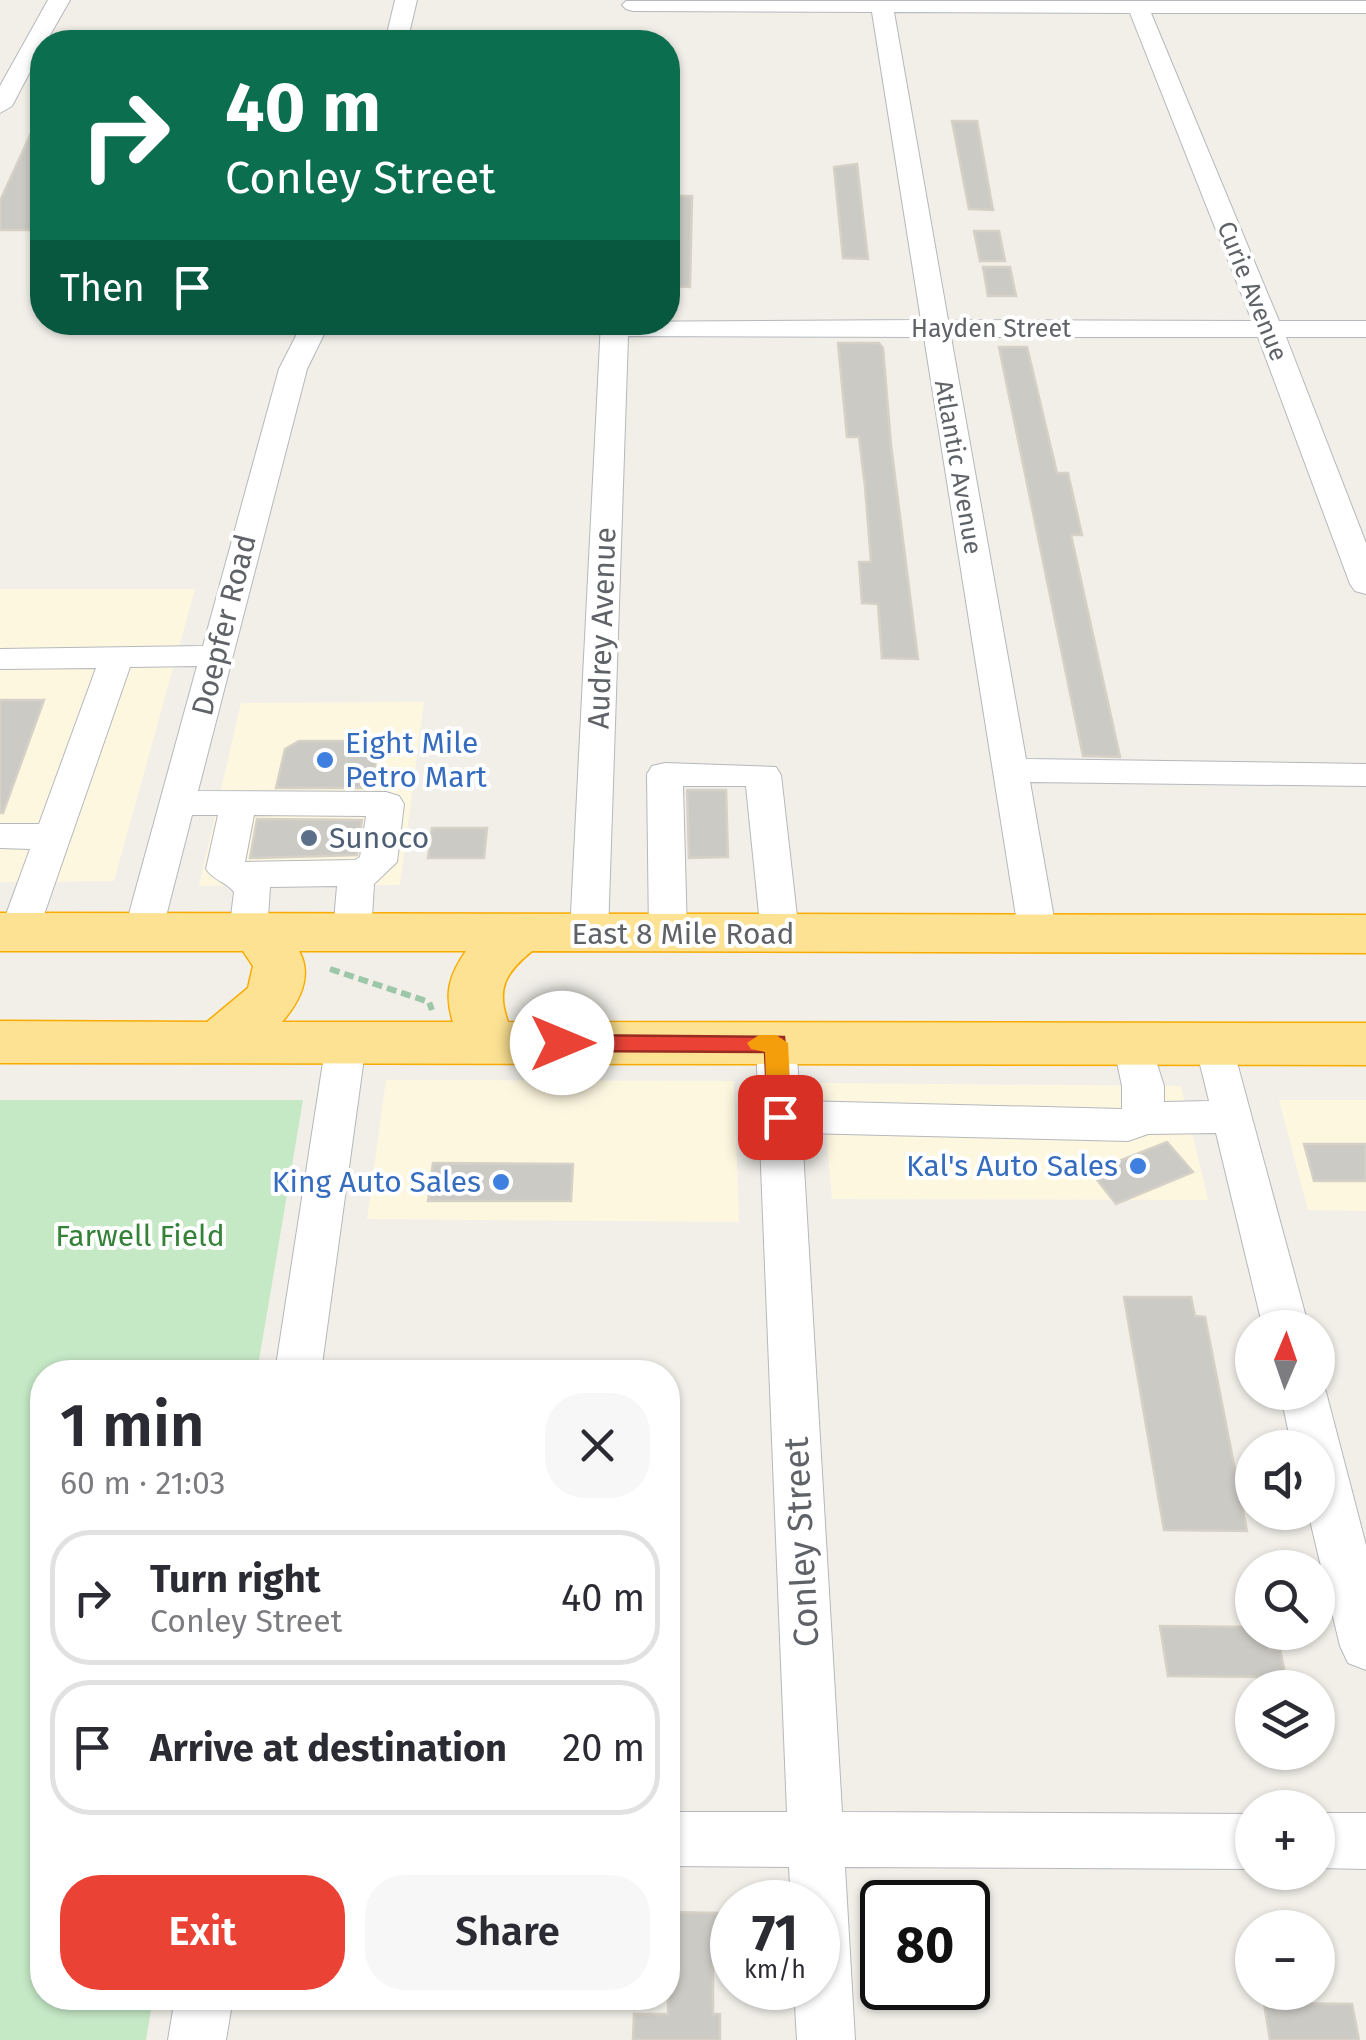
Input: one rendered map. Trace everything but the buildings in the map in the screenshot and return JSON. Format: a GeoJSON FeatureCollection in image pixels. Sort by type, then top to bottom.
{"type":"FeatureCollection","features":[{"type":"Feature","properties":{"kind":"highway","name":"East 8 Mile Road"},"geometry":{"type":"LineString","coordinates":[[10,932],[253,933],[335,949],[520,933],[1366,934]]}},
{"type":"Feature","properties":{"kind":"highway"},"geometry":{"type":"LineString","coordinates":[[217,1042],[246,1024],[275,993],[280,965],[253,933]]}},
{"type":"Feature","properties":{"kind":"highway"},"geometry":{"type":"LineString","coordinates":[[490,1043],[473,1005],[472,988],[481,968],[520,933]]}},
{"type":"Feature","properties":{"kind":"highway"},"geometry":{"type":"LineString","coordinates":[[0,1042],[1366,1044]]}},
{"type":"Feature","properties":{"kind":"street"},"geometry":{"type":"LineString","coordinates":[[42,30],[58,0]]}},
{"type":"Feature","properties":{"kind":"street"},"geometry":{"type":"LineString","coordinates":[[399,30],[406,0]]}},
{"type":"Feature","properties":{"kind":"street"},"geometry":{"type":"LineString","coordinates":[[632,10],[881,3],[1366,7]]}},
{"type":"Feature","properties":{"kind":"street","name":"Atlantic Avenue"},"geometry":{"type":"LineString","coordinates":[[881,3],[1038,934]]}},
{"type":"Feature","properties":{"kind":"street","name":"Curie Avenue"},"geometry":{"type":"LineString","coordinates":[[1136,3],[1269,328],[1366,584]]}},
{"type":"Feature","properties":{"kind":"street"},"geometry":{"type":"LineString","coordinates":[[0,106],[30,51]]}},
{"type":"Feature","properties":{"kind":"street","name":"Hayden Street"},"geometry":{"type":"LineString","coordinates":[[680,326],[1366,330]]}},
{"type":"Feature","properties":{"kind":"street","name":"Doepfer Road"},"geometry":{"type":"LineString","coordinates":[[143,932],[293,370],[310,335]]}},
{"type":"Feature","properties":{"kind":"street","name":"Audrey Avenue"},"geometry":{"type":"LineString","coordinates":[[590,933],[615,335]]}},
{"type":"Feature","properties":{"kind":"street"},"geometry":{"type":"LineString","coordinates":[[10,932],[53,837],[117,656]]}},
{"type":"Feature","properties":{"kind":"street"},"geometry":{"type":"LineString","coordinates":[[0,659],[215,656]]}},
{"type":"Feature","properties":{"kind":"street"},"geometry":{"type":"LineString","coordinates":[[1010,769],[1074,773],[1366,774]]}},
{"type":"Feature","properties":{"kind":"street"},"geometry":{"type":"LineString","coordinates":[[668,934],[665,774],[764,775],[780,934]]}},
{"type":"Feature","properties":{"kind":"street"},"geometry":{"type":"LineString","coordinates":[[178,803],[386,804],[378,862],[356,878],[335,949]]}},
{"type":"Feature","properties":{"kind":"street"},"geometry":{"type":"LineString","coordinates":[[238,803],[224,869],[241,876],[363,873]]}},
{"type":"Feature","properties":{"kind":"street"},"geometry":{"type":"LineString","coordinates":[[0,836],[53,837]]}},
{"type":"Feature","properties":{"kind":"street"},"geometry":{"type":"LineString","coordinates":[[241,876],[253,890],[253,933]]}},
{"type":"Feature","properties":{"kind":"street"},"geometry":{"type":"LineString","coordinates":[[300,1360],[346,1042]]}},
{"type":"Feature","properties":{"kind":"street","name":"Conley Street"},"geometry":{"type":"LineString","coordinates":[[776,1043],[826,2040]]}},
{"type":"Feature","properties":{"kind":"street"},"geometry":{"type":"LineString","coordinates":[[1133,1044],[1143,1086],[1143,1118]]}},
{"type":"Feature","properties":{"kind":"street"},"geometry":{"type":"LineString","coordinates":[[1215,1044],[1282,1310]]}},
{"type":"Feature","properties":{"kind":"street"},"geometry":{"type":"LineString","coordinates":[[780,1117],[1128,1125],[1143,1118],[1234,1117]]}},
{"type":"Feature","properties":{"kind":"street"},"geometry":{"type":"LineString","coordinates":[[1335,1522],[1366,1646]]}},
{"type":"Feature","properties":{"kind":"street"},"geometry":{"type":"LineString","coordinates":[[680,1839],[1235,1841]]}},
{"type":"Feature","properties":{"kind":"street"},"geometry":{"type":"LineString","coordinates":[[1335,1841],[1366,1841]]}},
{"type":"Feature","properties":{"kind":"street"},"geometry":{"type":"LineString","coordinates":[[197,2040],[202,2010]]}},
{"type":"Feature","properties":{"kind":"path"},"geometry":{"type":"LineString","coordinates":[[335,949],[429,1002],[434,1012]]}},
{"type":"Feature","properties":{"kind":"shaded area"},"geometry":{"type":"Polygon","coordinates":[[[0,589],[195,589],[114,881],[0,882],[0,589]]]}},
{"type":"Feature","properties":{"kind":"shaded area"},"geometry":{"type":"Polygon","coordinates":[[[424,702],[400,885],[199,886],[241,703],[424,702]]]}},
{"type":"Feature","properties":{"kind":"shaded area"},"geometry":{"type":"Polygon","coordinates":[[[386,1080],[734,1081],[739,1222],[367,1219],[386,1080]]]}},
{"type":"Feature","properties":{"kind":"shaded area"},"geometry":{"type":"Polygon","coordinates":[[[822,1083],[1181,1086],[1208,1200],[832,1199],[822,1083]]]}},
{"type":"Feature","properties":{"kind":"shaded area"},"geometry":{"type":"Polygon","coordinates":[[[1279,1100],[1366,1100],[1366,1211],[1308,1210],[1279,1100]]]}},
{"type":"Feature","properties":{"kind":"green space","name":"Farwell Field"},"geometry":{"type":"Polygon","coordinates":[[[0,1100],[303,1100],[259,1360],[30,1360],[30,2010],[151,2010],[146,2040],[0,2040],[0,1100]]]}},
{"type":"Feature","properties":{"kind":"slow traffic"},"geometry":{"type":"LineString","coordinates":[[759,1043],[776,1043],[778,1083]]}},
{"type":"Feature","properties":{"kind":"place","name":"Eight Mile Petro Mart"},"geometry":{"type":"Point","coordinates":[325,760]}},
{"type":"Feature","properties":{"kind":"place","name":"Sunoco"},"geometry":{"type":"Point","coordinates":[309,838]}},
{"type":"Feature","properties":{"kind":"place","name":"Kal's Auto Sales"},"geometry":{"type":"Point","coordinates":[1138,1166]}},
{"type":"Feature","properties":{"kind":"place","name":"King Auto Sales"},"geometry":{"type":"Point","coordinates":[501,1182]}},
{"type":"Feature","properties":{"kind":"route"},"geometry":{"type":"LineString","coordinates":[[562,1043],[776,1043],[780,1117]]}}]}
